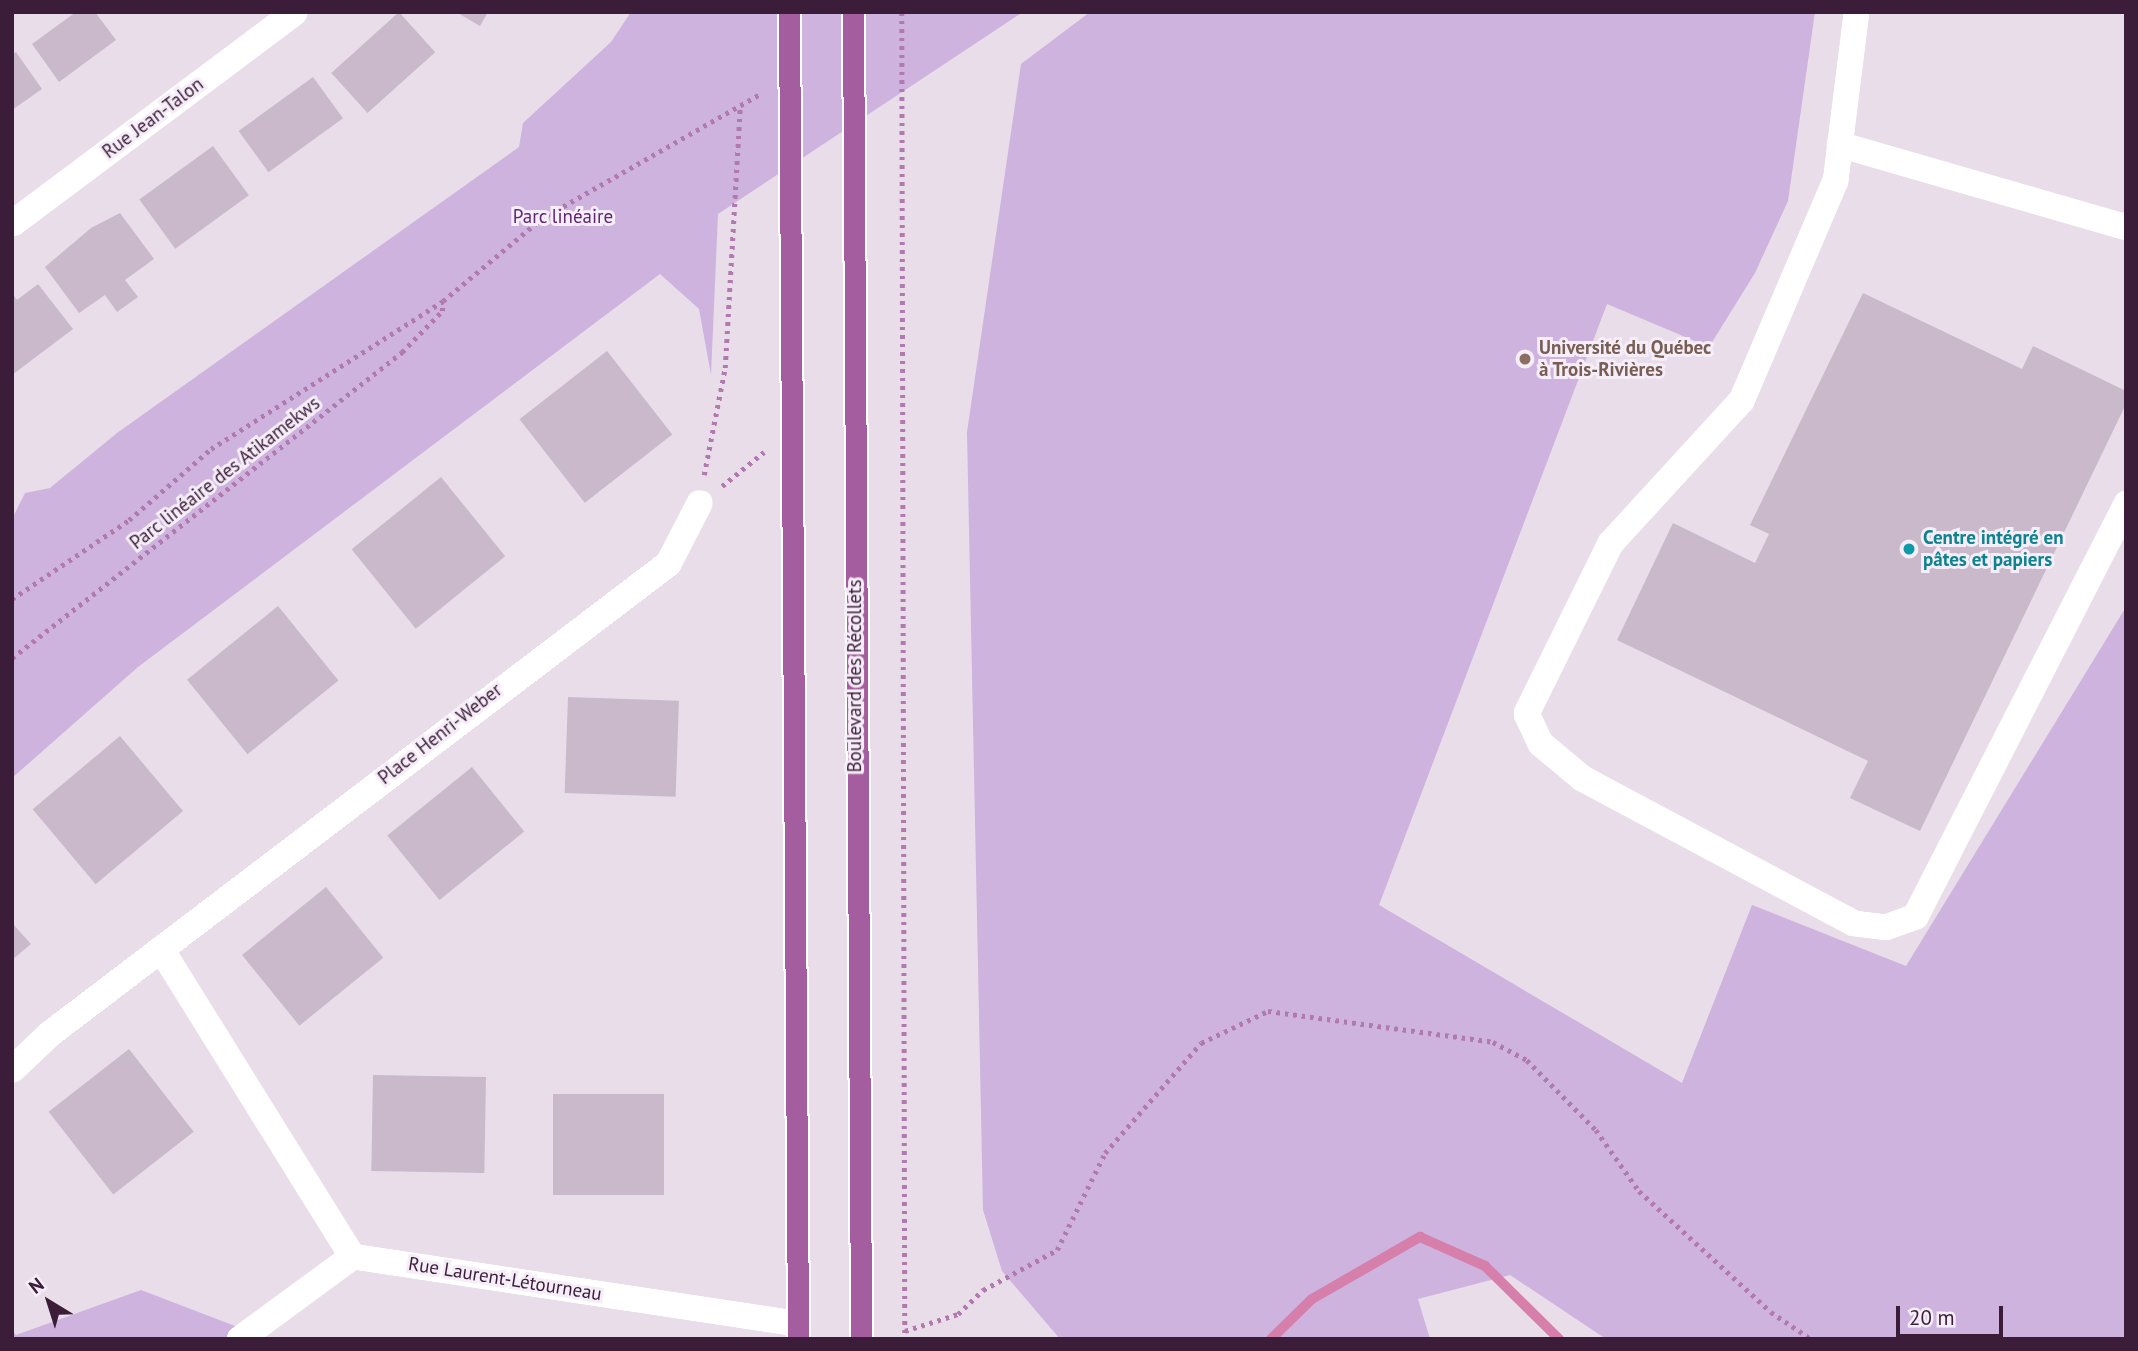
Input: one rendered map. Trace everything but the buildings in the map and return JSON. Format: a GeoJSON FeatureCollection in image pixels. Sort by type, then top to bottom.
{"type":"FeatureCollection","features":[{"type":"Feature","properties":{"kind":"main road"},"geometry":{"type":"LineString","coordinates":[[789,12],[797,1331]]}},
{"type":"Feature","properties":{"kind":"main road","name":"Boulevard des Récollets"},"geometry":{"type":"LineString","coordinates":[[853,12],[862,1339]]}},
{"type":"Feature","properties":{"kind":"street","name":"Rue Jean-Talon"},"geometry":{"type":"LineString","coordinates":[[12,223],[295,12]]}},
{"type":"Feature","properties":{"kind":"street"},"geometry":{"type":"LineString","coordinates":[[1856,12],[1835,180],[1741,400],[1610,543],[1526,713],[1540,743],[1582,778],[1854,923],[1885,927],[1915,916],[2126,503]]}},
{"type":"Feature","properties":{"kind":"street"},"geometry":{"type":"LineString","coordinates":[[1839,144],[2126,227]]}},
{"type":"Feature","properties":{"kind":"street","name":"Place Henri-Weber"},"geometry":{"type":"LineString","coordinates":[[12,1069],[50,1033],[162,951],[668,563],[699,503]]}},
{"type":"Feature","properties":{"kind":"street"},"geometry":{"type":"LineString","coordinates":[[162,951],[352,1256],[239,1339]]}},
{"type":"Feature","properties":{"kind":"street","name":"Rue Laurent-Létourneau"},"geometry":{"type":"LineString","coordinates":[[352,1256],[797,1331]]}},
{"type":"Feature","properties":{"kind":"path"},"geometry":{"type":"LineString","coordinates":[[902,12],[905,1339]]}},
{"type":"Feature","properties":{"kind":"path","name":"Parc linéaire des Atikamekws"},"geometry":{"type":"LineString","coordinates":[[12,599],[129,520],[211,449],[443,301],[541,219],[763,93]]}},
{"type":"Feature","properties":{"kind":"path"},"geometry":{"type":"LineString","coordinates":[[699,503],[724,368],[740,107]]}},
{"type":"Feature","properties":{"kind":"path","name":"Parc linéaire des Atikamekws"},"geometry":{"type":"LineString","coordinates":[[12,658],[402,352],[442,311],[443,301]]}},
{"type":"Feature","properties":{"kind":"path"},"geometry":{"type":"LineString","coordinates":[[699,503],[791,432]]}},
{"type":"Feature","properties":{"kind":"path"},"geometry":{"type":"LineString","coordinates":[[905,1331],[958,1314],[983,1290],[1057,1250],[1105,1153],[1201,1043],[1268,1012],[1493,1042],[1527,1060],[1596,1130],[1639,1191],[1771,1312],[1811,1339]]}},
{"type":"Feature","properties":{"kind":"green space","name":"Parc linéaire"},"geometry":{"type":"Polygon","coordinates":[[[631,12],[1023,12],[718,214],[711,375],[699,309],[660,274],[138,667],[12,778],[12,519],[25,493],[50,488],[117,433],[519,147],[523,123],[611,42],[631,12]]]}},
{"type":"Feature","properties":{"kind":"green space","name":"Université du Québec à Trois-Rivières"},"geometry":{"type":"Polygon","coordinates":[[[1090,12],[1815,12],[1788,201],[1755,273],[1709,347],[1607,304],[1379,905],[1682,1083],[1752,905],[1906,966],[2126,607],[2126,1339],[1606,1339],[1510,1275],[1418,1299],[1430,1339],[1060,1339],[1002,1271],[983,1210],[967,432],[1021,64],[1090,12]]]}},
{"type":"Feature","properties":{"kind":"green space"},"geometry":{"type":"Polygon","coordinates":[[[141,1290],[269,1339],[12,1339],[12,1330],[16,1335],[141,1290]]]}},
{"type":"Feature","properties":{"kind":"waterway"},"geometry":{"type":"LineString","coordinates":[[1271,1339],[1312,1299],[1420,1237],[1485,1266],[1559,1339]]}},
{"type":"Feature","properties":{"kind":"place","name":"Université du Québec à Trois-Rivières"},"geometry":{"type":"Point","coordinates":[1525,359]}},
{"type":"Feature","properties":{"kind":"place","name":"Centre intégré en pâtes et papiers"},"geometry":{"type":"Point","coordinates":[1909,549]}}]}
